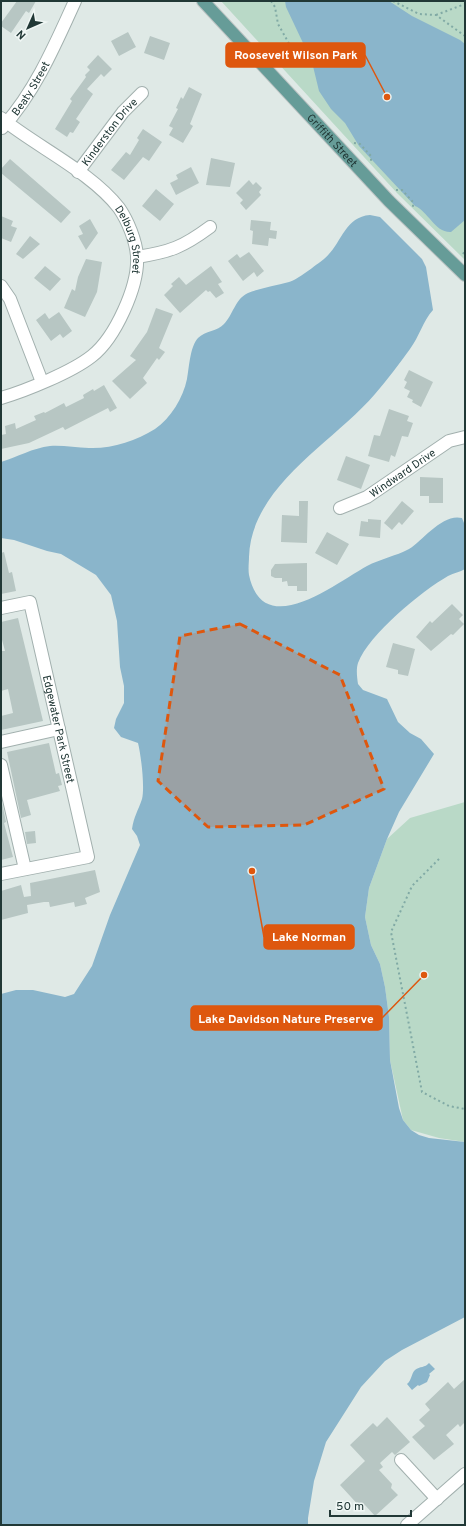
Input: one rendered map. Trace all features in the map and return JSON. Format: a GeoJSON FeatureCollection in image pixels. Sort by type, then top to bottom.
{"type":"FeatureCollection","features":[{"type":"Feature","properties":{"kind":"main road","name":"Griffith Street"},"geometry":{"type":"LineString","coordinates":[[203,1],[389,201],[465,275]]}},
{"type":"Feature","properties":{"kind":"street","name":"Beaty Street"},"geometry":{"type":"LineString","coordinates":[[3,123],[41,72],[75,1]]}},
{"type":"Feature","properties":{"kind":"street","name":"Kinderston Drive"},"geometry":{"type":"LineString","coordinates":[[78,172],[123,112],[142,92]]}},
{"type":"Feature","properties":{"kind":"street","name":"Delburg Street"},"geometry":{"type":"LineString","coordinates":[[1,398],[20,393],[90,357],[107,340],[128,299],[134,280],[137,257],[135,244],[120,210],[101,190],[78,172],[3,123]]}},
{"type":"Feature","properties":{"kind":"street"},"geometry":{"type":"LineString","coordinates":[[137,257],[163,253],[175,249],[210,227]]}},
{"type":"Feature","properties":{"kind":"street"},"geometry":{"type":"LineString","coordinates":[[1,286],[10,299],[42,382]]}},
{"type":"Feature","properties":{"kind":"street","name":"Windward Drive"},"geometry":{"type":"LineString","coordinates":[[340,508],[367,497],[449,441],[465,437]]}},
{"type":"Feature","properties":{"kind":"street","name":"Edgewater Park Street"},"geometry":{"type":"LineString","coordinates":[[1,608],[30,602],[88,857],[25,868]]}},
{"type":"Feature","properties":{"kind":"street"},"geometry":{"type":"LineString","coordinates":[[1,742],[59,729]]}},
{"type":"Feature","properties":{"kind":"street"},"geometry":{"type":"LineString","coordinates":[[1,765],[6,809],[25,868],[1,874]]}},
{"type":"Feature","properties":{"kind":"street"},"geometry":{"type":"LineString","coordinates":[[401,1460],[437,1499]]}},
{"type":"Feature","properties":{"kind":"street"},"geometry":{"type":"LineString","coordinates":[[407,1525],[465,1474]]}},
{"type":"Feature","properties":{"kind":"path"},"geometry":{"type":"LineString","coordinates":[[271,1],[275,7],[278,24],[291,47],[293,65]]}},
{"type":"Feature","properties":{"kind":"path"},"geometry":{"type":"LineString","coordinates":[[393,1],[419,14],[436,15],[465,4]]}},
{"type":"Feature","properties":{"kind":"path"},"geometry":{"type":"LineString","coordinates":[[436,15],[465,36]]}},
{"type":"Feature","properties":{"kind":"path"},"geometry":{"type":"LineString","coordinates":[[354,143],[360,144],[371,156],[371,162]]}},
{"type":"Feature","properties":{"kind":"path"},"geometry":{"type":"LineString","coordinates":[[396,190],[402,190],[413,202],[413,208]]}},
{"type":"Feature","properties":{"kind":"path"},"geometry":{"type":"LineString","coordinates":[[439,859],[412,886],[391,932],[422,1092],[449,1106],[465,1109]]}},
{"type":"Feature","properties":{"kind":"highlighted area"},"geometry":{"type":"Polygon","coordinates":[[[240,624],[340,675],[384,789],[304,825],[208,827],[158,781],[180,636],[240,624]]]}},
{"type":"Feature","properties":{"kind":"green space"},"geometry":{"type":"Polygon","coordinates":[[[221,1],[465,1],[465,260],[397,193],[221,1]]]}},
{"type":"Feature","properties":{"kind":"green space"},"geometry":{"type":"Polygon","coordinates":[[[465,802],[465,1142],[439,1138],[411,1130],[403,1120],[390,1060],[389,1017],[385,987],[380,964],[371,945],[365,917],[369,888],[387,839],[410,818],[465,802]]]}},
{"type":"Feature","properties":{"kind":"water"},"geometry":{"type":"Polygon","coordinates":[[[285,1],[389,1],[412,16],[460,40],[465,44],[465,220],[451,232],[440,229],[424,212],[415,206],[359,146],[345,123],[331,109],[319,91],[312,62],[286,7],[285,1]]]}},
{"type":"Feature","properties":{"kind":"water"},"geometry":{"type":"Polygon","coordinates":[[[370,215],[380,217],[422,259],[426,267],[433,310],[426,319],[410,349],[375,394],[358,412],[297,467],[279,487],[264,508],[253,532],[249,557],[249,575],[257,595],[269,604],[284,606],[302,602],[320,594],[377,561],[409,549],[434,528],[448,519],[462,518],[464,523],[465,569],[448,576],[437,583],[397,614],[373,639],[358,663],[357,670],[358,684],[363,690],[387,699],[398,722],[410,733],[421,739],[434,754],[399,812],[387,839],[369,888],[365,917],[371,945],[380,964],[385,987],[389,1017],[390,1060],[399,1108],[403,1120],[411,1130],[419,1135],[429,1138],[465,1142],[465,1317],[402,1350],[385,1361],[361,1387],[326,1442],[314,1481],[308,1525],[1,1525],[1,994],[16,990],[33,990],[65,997],[74,994],[92,966],[110,915],[140,845],[137,836],[132,829],[142,799],[143,779],[138,743],[121,737],[114,728],[116,719],[124,703],[124,686],[120,667],[117,621],[111,595],[96,575],[61,554],[14,540],[1,538],[1,462],[50,446],[97,448],[115,446],[132,441],[155,429],[176,407],[183,393],[193,346],[198,338],[221,326],[227,320],[240,299],[248,293],[289,282],[306,272],[330,253],[344,232],[354,221],[361,217],[370,215]]]}},
{"type":"Feature","properties":{"kind":"water"},"geometry":{"type":"Polygon","coordinates":[[[429,1363],[435,1369],[429,1374],[430,1375],[427,1382],[419,1386],[418,1385],[412,1390],[407,1384],[415,1370],[426,1366],[429,1363]]]}},
{"type":"Feature","properties":{"kind":"building"},"geometry":{"type":"Polygon","coordinates":[[[17,1],[36,1],[29,13],[26,11],[11,33],[1,26],[1,23],[17,1]]]}},
{"type":"Feature","properties":{"kind":"building"},"geometry":{"type":"Polygon","coordinates":[[[128,32],[136,47],[119,56],[111,41],[128,32]]]}},
{"type":"Feature","properties":{"kind":"building"},"geometry":{"type":"Polygon","coordinates":[[[150,36],[170,43],[164,60],[144,53],[150,36]]]}},
{"type":"Feature","properties":{"kind":"building"},"geometry":{"type":"Polygon","coordinates":[[[98,55],[112,69],[104,77],[101,74],[87,89],[93,94],[76,119],[80,122],[73,133],[70,132],[67,137],[55,129],[72,101],[70,99],[86,77],[85,75],[90,70],[87,67],[98,55]]]}},
{"type":"Feature","properties":{"kind":"building"},"geometry":{"type":"Polygon","coordinates":[[[189,87],[202,94],[190,124],[193,126],[183,143],[169,135],[173,128],[169,126],[178,109],[176,108],[181,97],[183,99],[189,87]]]}},
{"type":"Feature","properties":{"kind":"building"},"geometry":{"type":"Polygon","coordinates":[[[143,129],[162,142],[149,161],[143,157],[124,180],[111,170],[126,152],[130,155],[139,140],[137,138],[143,129]]]}},
{"type":"Feature","properties":{"kind":"building"},"geometry":{"type":"Polygon","coordinates":[[[211,158],[235,163],[230,187],[206,185],[211,158]]]}},
{"type":"Feature","properties":{"kind":"building"},"geometry":{"type":"Polygon","coordinates":[[[10,159],[71,212],[61,223],[1,173],[1,169],[10,159]]]}},
{"type":"Feature","properties":{"kind":"building"},"geometry":{"type":"Polygon","coordinates":[[[191,167],[199,183],[176,195],[170,183],[178,179],[176,175],[191,167]]]}},
{"type":"Feature","properties":{"kind":"building"},"geometry":{"type":"Polygon","coordinates":[[[249,180],[253,185],[256,182],[262,188],[259,192],[261,195],[246,210],[240,203],[243,200],[236,193],[249,180]]]}},
{"type":"Feature","properties":{"kind":"building"},"geometry":{"type":"Polygon","coordinates":[[[156,189],[174,204],[160,221],[142,206],[156,189]]]}},
{"type":"Feature","properties":{"kind":"building"},"geometry":{"type":"Polygon","coordinates":[[[1,216],[13,221],[11,226],[17,228],[11,242],[1,238],[1,216]]]}},
{"type":"Feature","properties":{"kind":"building"},"geometry":{"type":"Polygon","coordinates":[[[90,219],[98,233],[86,250],[78,236],[83,234],[79,226],[90,219]]]}},
{"type":"Feature","properties":{"kind":"building"},"geometry":{"type":"Polygon","coordinates":[[[251,220],[271,222],[270,230],[277,231],[276,239],[269,238],[268,246],[252,244],[253,231],[250,230],[251,220]]]}},
{"type":"Feature","properties":{"kind":"building"},"geometry":{"type":"Polygon","coordinates":[[[30,236],[40,244],[23,259],[16,254],[30,236]]]}},
{"type":"Feature","properties":{"kind":"building"},"geometry":{"type":"Polygon","coordinates":[[[249,252],[264,271],[257,277],[254,272],[243,281],[228,261],[237,254],[240,258],[249,252]]]}},
{"type":"Feature","properties":{"kind":"building"},"geometry":{"type":"Polygon","coordinates":[[[86,259],[102,262],[97,292],[85,317],[64,308],[72,289],[75,291],[78,277],[86,259]]]}},
{"type":"Feature","properties":{"kind":"building"},"geometry":{"type":"Polygon","coordinates":[[[45,266],[61,279],[50,291],[34,278],[45,266]]]}},
{"type":"Feature","properties":{"kind":"building"},"geometry":{"type":"Polygon","coordinates":[[[211,266],[222,282],[218,284],[224,293],[216,298],[210,291],[208,292],[206,290],[180,313],[164,295],[173,286],[171,284],[179,277],[186,285],[211,266]]]}},
{"type":"Feature","properties":{"kind":"building"},"geometry":{"type":"Polygon","coordinates":[[[156,308],[173,314],[159,348],[165,352],[159,360],[157,358],[143,378],[147,383],[130,399],[112,381],[136,360],[130,356],[147,332],[156,308]]]}},
{"type":"Feature","properties":{"kind":"building"},"geometry":{"type":"Polygon","coordinates":[[[59,312],[72,331],[63,338],[60,334],[51,341],[36,320],[45,313],[49,319],[59,312]]]}},
{"type":"Feature","properties":{"kind":"building"},"geometry":{"type":"Polygon","coordinates":[[[409,370],[433,382],[421,407],[407,397],[410,391],[404,388],[407,382],[404,380],[409,370]]]}},
{"type":"Feature","properties":{"kind":"building"},"geometry":{"type":"Polygon","coordinates":[[[104,385],[117,408],[110,412],[108,408],[65,430],[63,427],[29,443],[1,449],[1,435],[6,434],[5,426],[15,423],[16,429],[36,420],[34,416],[44,412],[45,413],[64,403],[66,407],[84,398],[83,395],[93,389],[94,391],[104,385]]]}},
{"type":"Feature","properties":{"kind":"building"},"geometry":{"type":"Polygon","coordinates":[[[389,409],[409,416],[407,421],[413,423],[408,437],[402,436],[395,457],[391,455],[389,462],[368,456],[374,435],[380,436],[389,409]]]}},
{"type":"Feature","properties":{"kind":"building"},"geometry":{"type":"Polygon","coordinates":[[[346,456],[370,465],[361,489],[337,480],[346,456]]]}},
{"type":"Feature","properties":{"kind":"building"},"geometry":{"type":"Polygon","coordinates":[[[420,477],[443,478],[443,503],[429,503],[429,496],[420,496],[420,477]]]}},
{"type":"Feature","properties":{"kind":"building"},"geometry":{"type":"Polygon","coordinates":[[[299,501],[308,501],[307,543],[281,542],[282,515],[299,516],[299,501]]]}},
{"type":"Feature","properties":{"kind":"building"},"geometry":{"type":"Polygon","coordinates":[[[402,501],[414,511],[402,525],[399,522],[392,530],[384,523],[402,501]]]}},
{"type":"Feature","properties":{"kind":"building"},"geometry":{"type":"Polygon","coordinates":[[[368,519],[381,520],[380,538],[359,536],[361,521],[368,522],[368,519]]]}},
{"type":"Feature","properties":{"kind":"building"},"geometry":{"type":"Polygon","coordinates":[[[327,532],[349,544],[337,565],[315,553],[327,532]]]}},
{"type":"Feature","properties":{"kind":"building"},"geometry":{"type":"Polygon","coordinates":[[[4,552],[9,573],[12,572],[16,591],[1,594],[1,553],[4,552]]]}},
{"type":"Feature","properties":{"kind":"building"},"geometry":{"type":"Polygon","coordinates":[[[307,563],[307,591],[297,591],[297,586],[288,586],[287,581],[282,582],[282,578],[275,578],[271,576],[271,570],[275,564],[307,563]]]}},
{"type":"Feature","properties":{"kind":"building"},"geometry":{"type":"Polygon","coordinates":[[[452,604],[463,615],[459,619],[464,624],[453,635],[451,634],[431,651],[416,637],[430,621],[432,623],[452,604]]]}},
{"type":"Feature","properties":{"kind":"building"},"geometry":{"type":"Polygon","coordinates":[[[18,618],[43,721],[1,730],[1,716],[13,713],[8,689],[1,691],[1,651],[5,651],[1,636],[1,622],[18,618]]]}},
{"type":"Feature","properties":{"kind":"building"},"geometry":{"type":"Polygon","coordinates":[[[393,643],[415,649],[408,676],[398,674],[398,670],[386,667],[393,643]]]}},
{"type":"Feature","properties":{"kind":"building"},"geometry":{"type":"Polygon","coordinates":[[[49,743],[56,774],[59,773],[62,785],[58,786],[60,791],[27,800],[31,815],[21,818],[7,752],[49,743]]]}},
{"type":"Feature","properties":{"kind":"building"},"geometry":{"type":"Polygon","coordinates":[[[1,798],[6,822],[4,823],[13,857],[1,860],[1,798]]]}},
{"type":"Feature","properties":{"kind":"building"},"geometry":{"type":"Polygon","coordinates":[[[35,831],[36,843],[27,844],[25,832],[35,831]]]}},
{"type":"Feature","properties":{"kind":"building"},"geometry":{"type":"Polygon","coordinates":[[[95,870],[100,892],[85,898],[87,904],[75,907],[74,902],[50,907],[49,902],[27,905],[28,913],[1,920],[1,891],[21,885],[24,897],[31,896],[30,883],[95,870]]]}},
{"type":"Feature","properties":{"kind":"building"},"geometry":{"type":"Polygon","coordinates":[[[465,1379],[465,1422],[460,1427],[458,1424],[446,1435],[454,1444],[434,1460],[412,1437],[425,1426],[419,1420],[430,1410],[425,1404],[448,1382],[454,1389],[465,1379]]]}},
{"type":"Feature","properties":{"kind":"building"},"geometry":{"type":"Polygon","coordinates":[[[387,1417],[410,1442],[395,1455],[392,1452],[380,1463],[383,1467],[379,1470],[392,1484],[391,1488],[398,1495],[375,1516],[365,1505],[362,1509],[340,1485],[365,1461],[350,1445],[373,1423],[377,1427],[387,1417]]]}},
{"type":"Feature","properties":{"kind":"place","name":"Roosevelt Wilson Park"},"geometry":{"type":"Point","coordinates":[387,97]}},
{"type":"Feature","properties":{"kind":"place","name":"Lake Norman"},"geometry":{"type":"Point","coordinates":[252,871]}},
{"type":"Feature","properties":{"kind":"place","name":"Lake Davidson Nature Preserve"},"geometry":{"type":"Point","coordinates":[424,975]}}]}
